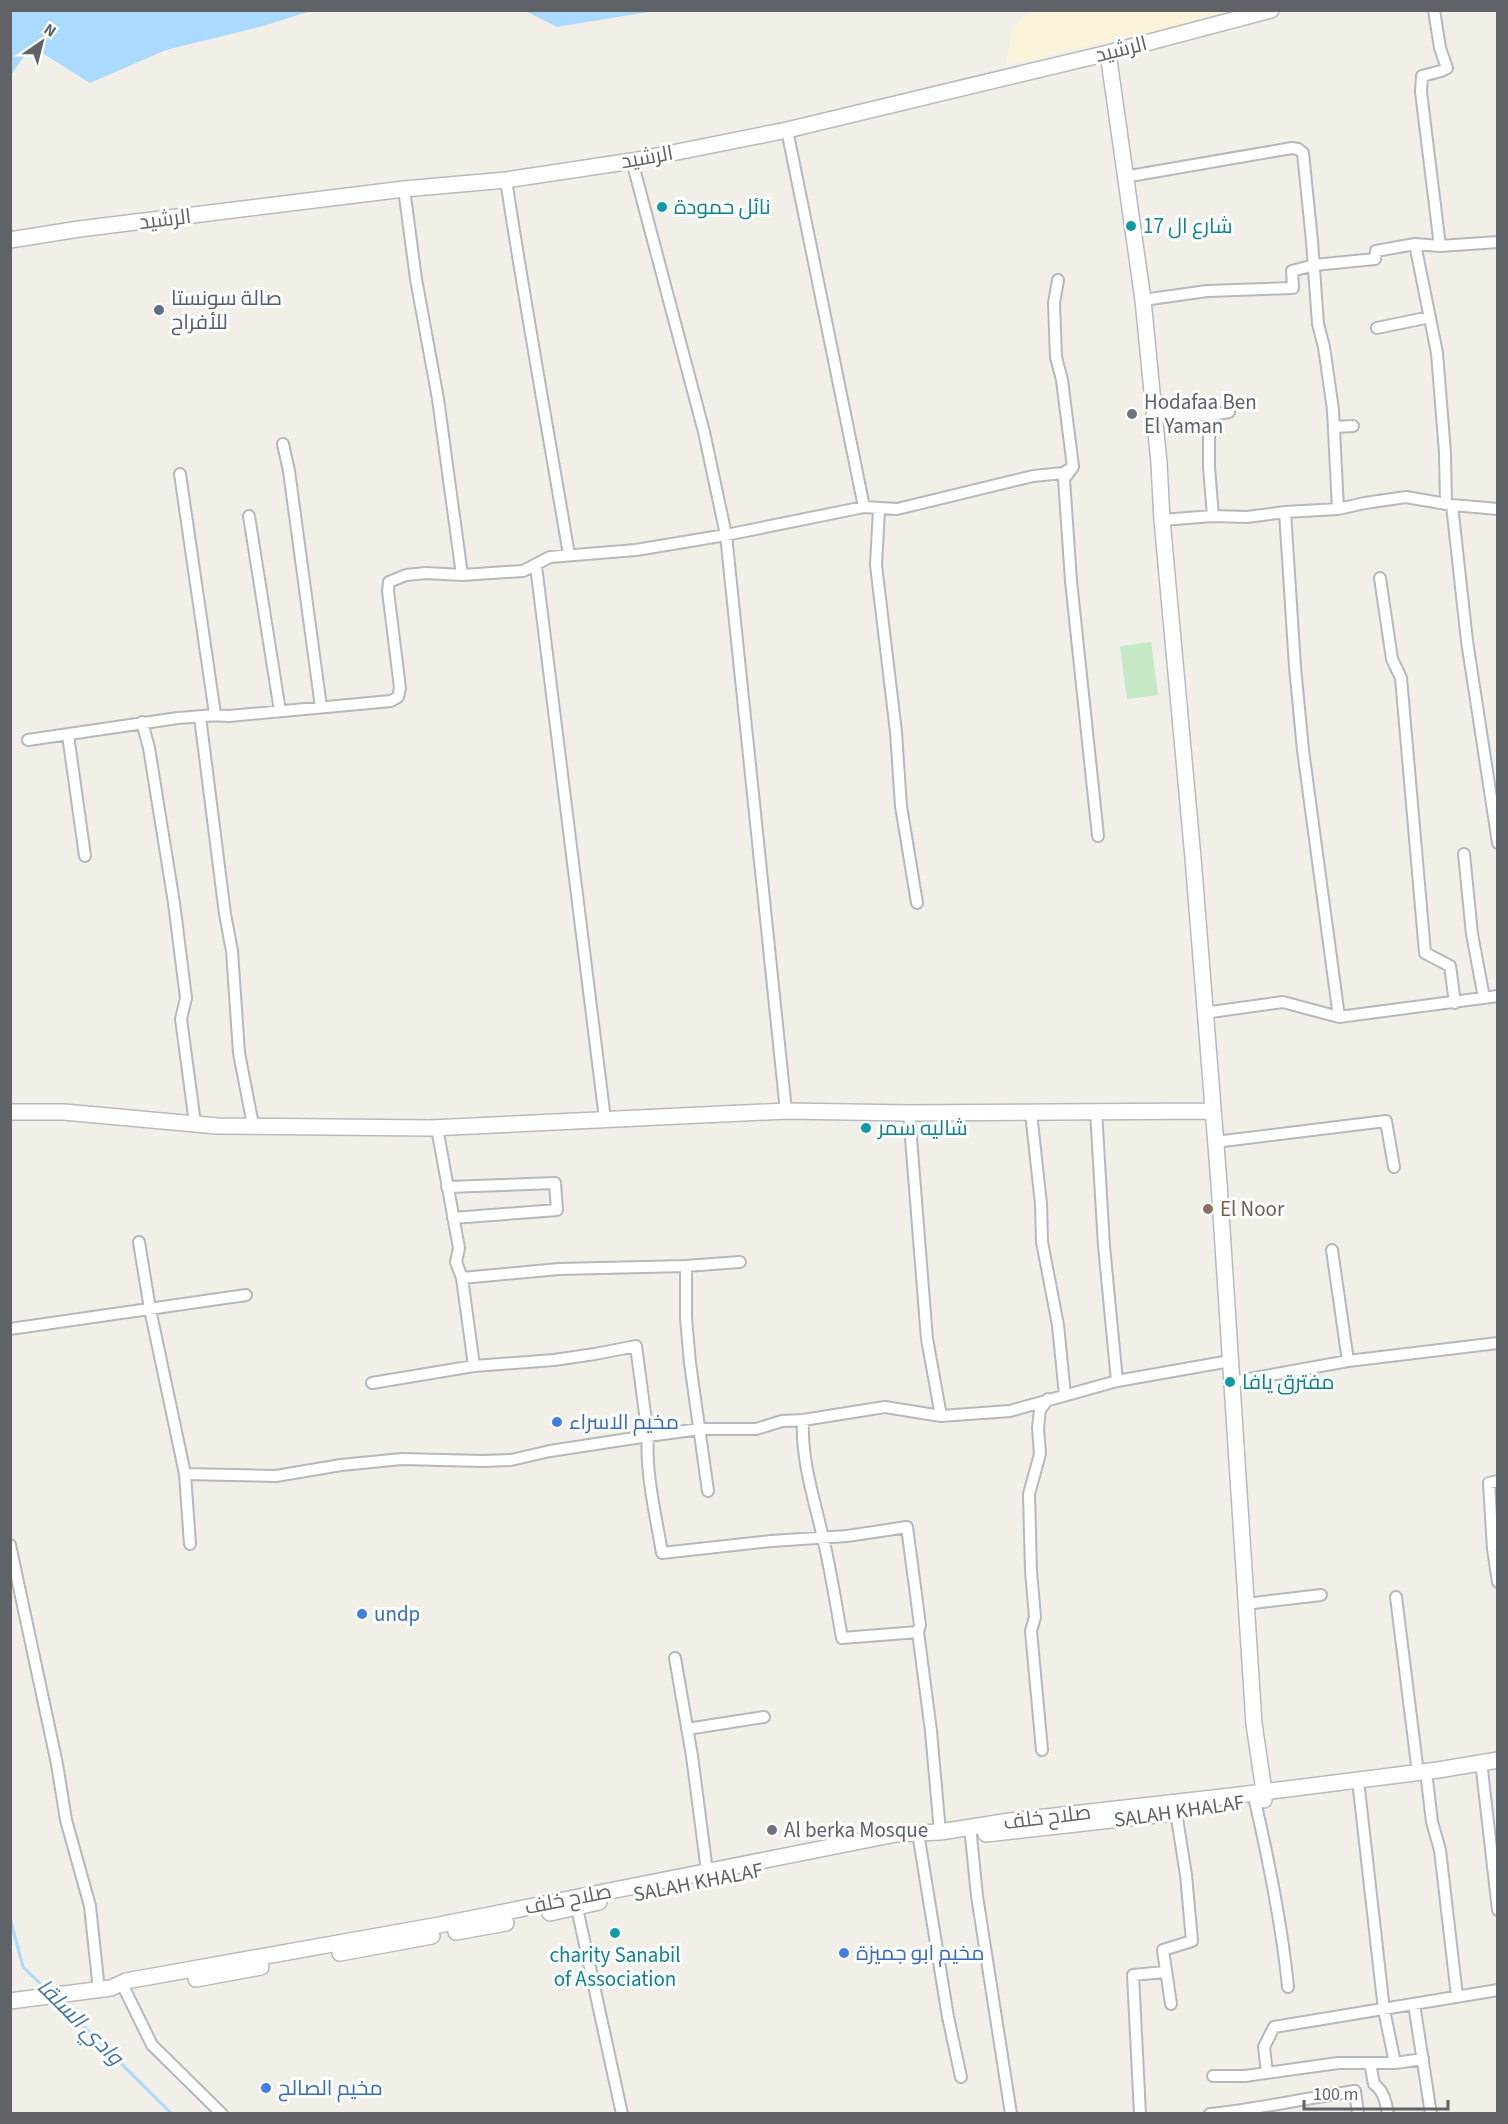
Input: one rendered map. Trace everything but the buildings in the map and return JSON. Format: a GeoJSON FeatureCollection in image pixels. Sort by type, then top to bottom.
{"type":"FeatureCollection","features":[{"type":"Feature","properties":{"kind":"main road","name":"الرشيد"},"geometry":{"type":"LineString","coordinates":[[10,240],[79,229],[404,189],[506,180],[632,161],[787,130],[1108,53],[1271,10]]}},
{"type":"Feature","properties":{"kind":"main road"},"geometry":{"type":"LineString","coordinates":[[1108,53],[1143,300],[1193,852],[1232,1382],[1245,1604],[1261,1798]]}},
{"type":"Feature","properties":{"kind":"main road"},"geometry":{"type":"LineString","coordinates":[[10,1112],[64,1112],[217,1126],[437,1128],[786,1111],[1031,1113],[1212,1111]]}},
{"type":"Feature","properties":{"kind":"main road","name":"صلاح خلف"},"geometry":{"type":"LineString","coordinates":[[111,1990],[126,1981],[439,1925],[896,1834],[940,1832],[1033,1818],[1261,1798],[1423,1776],[1497,1760]]}},
{"type":"Feature","properties":{"kind":"main road","name":"SALAH KHALAF"},"geometry":{"type":"LineString","coordinates":[[577,1908],[606,1900],[867,1847],[918,1839],[971,1836],[1176,1812],[1261,1798],[1359,1789],[1423,1776],[1497,1767]]}},
{"type":"Feature","properties":{"kind":"main road","name":"صلاح خلف"},"geometry":{"type":"LineString","coordinates":[[111,1990],[398,1943],[577,1908]]}},
{"type":"Feature","properties":{"kind":"main road"},"geometry":{"type":"LineString","coordinates":[[10,2001],[111,1990]]}},
{"type":"Feature","properties":{"kind":"street"},"geometry":{"type":"LineString","coordinates":[[1434,10],[1440,48],[1447,68],[1422,76],[1421,92],[1440,246]]}},
{"type":"Feature","properties":{"kind":"street"},"geometry":{"type":"LineString","coordinates":[[787,130],[864,507]]}},
{"type":"Feature","properties":{"kind":"street"},"geometry":{"type":"LineString","coordinates":[[1124,177],[1261,153],[1298,149],[1303,153],[1318,324],[1324,347],[1334,427],[1338,509]]}},
{"type":"Feature","properties":{"kind":"street"},"geometry":{"type":"LineString","coordinates":[[632,161],[704,432],[726,535],[786,1111]]}},
{"type":"Feature","properties":{"kind":"street"},"geometry":{"type":"LineString","coordinates":[[506,180],[568,555]]}},
{"type":"Feature","properties":{"kind":"street"},"geometry":{"type":"LineString","coordinates":[[404,189],[416,279],[438,399],[462,575]]}},
{"type":"Feature","properties":{"kind":"street"},"geometry":{"type":"LineString","coordinates":[[1143,300],[1207,291],[1293,288],[1292,271],[1314,265],[1375,260],[1376,251],[1415,244],[1440,246],[1497,242]]}},
{"type":"Feature","properties":{"kind":"street"},"geometry":{"type":"LineString","coordinates":[[1415,244],[1437,353],[1449,504],[1497,843]]}},
{"type":"Feature","properties":{"kind":"street"},"geometry":{"type":"LineString","coordinates":[[1058,280],[1054,303],[1056,357],[1062,380],[1073,467],[1064,479],[1071,581],[1098,836]]}},
{"type":"Feature","properties":{"kind":"street"},"geometry":{"type":"LineString","coordinates":[[1377,328],[1430,317]]}},
{"type":"Feature","properties":{"kind":"street"},"geometry":{"type":"LineString","coordinates":[[1154,415],[1209,415],[1229,412]]}},
{"type":"Feature","properties":{"kind":"street"},"geometry":{"type":"LineString","coordinates":[[1209,415],[1209,467],[1213,516]]}},
{"type":"Feature","properties":{"kind":"street"},"geometry":{"type":"LineString","coordinates":[[1334,427],[1353,426]]}},
{"type":"Feature","properties":{"kind":"street"},"geometry":{"type":"LineString","coordinates":[[283,444],[289,471],[321,707]]}},
{"type":"Feature","properties":{"kind":"street"},"geometry":{"type":"LineString","coordinates":[[28,740],[142,722],[215,714],[230,716],[391,701],[398,697],[400,688],[388,582],[406,575],[426,573],[462,575],[523,571],[537,566],[550,557],[636,550],[726,535],[864,507],[897,509],[1033,476],[1063,473],[1073,467]]}},
{"type":"Feature","properties":{"kind":"street"},"geometry":{"type":"LineString","coordinates":[[180,474],[215,714]]}},
{"type":"Feature","properties":{"kind":"street"},"geometry":{"type":"LineString","coordinates":[[1162,520],[1213,516],[1247,517],[1338,509],[1406,497],[1497,509]]}},
{"type":"Feature","properties":{"kind":"street"},"geometry":{"type":"LineString","coordinates":[[879,509],[876,565],[896,732],[901,806],[917,903]]}},
{"type":"Feature","properties":{"kind":"street"},"geometry":{"type":"LineString","coordinates":[[1285,512],[1294,655],[1303,750],[1339,1017]]}},
{"type":"Feature","properties":{"kind":"street"},"geometry":{"type":"LineString","coordinates":[[249,516],[280,711]]}},
{"type":"Feature","properties":{"kind":"street"},"geometry":{"type":"LineString","coordinates":[[537,566],[605,1119]]}},
{"type":"Feature","properties":{"kind":"street"},"geometry":{"type":"LineString","coordinates":[[1380,578],[1392,659],[1401,678],[1425,953],[1450,966],[1455,1003]]}},
{"type":"Feature","properties":{"kind":"street"},"geometry":{"type":"LineString","coordinates":[[200,717],[225,914],[232,951],[239,1053],[253,1125]]}},
{"type":"Feature","properties":{"kind":"street"},"geometry":{"type":"LineString","coordinates":[[142,722],[149,748],[174,903],[186,998],[181,1018],[195,1123]]}},
{"type":"Feature","properties":{"kind":"street"},"geometry":{"type":"LineString","coordinates":[[68,735],[85,856]]}},
{"type":"Feature","properties":{"kind":"street"},"geometry":{"type":"LineString","coordinates":[[1464,854],[1472,934],[1484,998]]}},
{"type":"Feature","properties":{"kind":"street"},"geometry":{"type":"LineString","coordinates":[[1211,1012],[1283,1002],[1339,1017],[1497,996]]}},
{"type":"Feature","properties":{"kind":"street"},"geometry":{"type":"LineString","coordinates":[[1096,1111],[1104,1246],[1117,1381]]}},
{"type":"Feature","properties":{"kind":"street"},"geometry":{"type":"LineString","coordinates":[[909,1113],[927,1339],[941,1416]]}},
{"type":"Feature","properties":{"kind":"street"},"geometry":{"type":"LineString","coordinates":[[1031,1113],[1041,1204],[1042,1242],[1058,1325],[1065,1395]]}},
{"type":"Feature","properties":{"kind":"street"},"geometry":{"type":"LineString","coordinates":[[1215,1142],[1386,1121],[1394,1167]]}},
{"type":"Feature","properties":{"kind":"street"},"geometry":{"type":"LineString","coordinates":[[437,1128],[459,1248],[456,1262],[462,1278],[474,1366]]}},
{"type":"Feature","properties":{"kind":"street"},"geometry":{"type":"LineString","coordinates":[[447,1187],[555,1183],[557,1210],[453,1218]]}},
{"type":"Feature","properties":{"kind":"street"},"geometry":{"type":"LineString","coordinates":[[139,1242],[150,1309],[185,1474],[189,1544]]}},
{"type":"Feature","properties":{"kind":"street"},"geometry":{"type":"LineString","coordinates":[[1332,1250],[1348,1361]]}},
{"type":"Feature","properties":{"kind":"street"},"geometry":{"type":"LineString","coordinates":[[462,1278],[559,1269],[686,1266],[740,1262]]}},
{"type":"Feature","properties":{"kind":"street"},"geometry":{"type":"LineString","coordinates":[[686,1266],[686,1318],[708,1491]]}},
{"type":"Feature","properties":{"kind":"street"},"geometry":{"type":"LineString","coordinates":[[10,1329],[246,1294]]}},
{"type":"Feature","properties":{"kind":"street"},"geometry":{"type":"LineString","coordinates":[[1232,1382],[1348,1361],[1497,1343]]}},
{"type":"Feature","properties":{"kind":"street"},"geometry":{"type":"LineString","coordinates":[[372,1383],[474,1366],[554,1360],[636,1346],[648,1436],[651,1480],[662,1553],[771,1541],[823,1538],[907,1527],[920,1625],[918,1632],[932,1731],[940,1832]]}},
{"type":"Feature","properties":{"kind":"street"},"geometry":{"type":"LineString","coordinates":[[185,1474],[276,1476],[341,1465],[402,1459],[511,1460],[550,1451],[648,1436],[700,1430],[756,1429],[782,1421],[803,1420],[885,1407],[941,1416],[1010,1411],[1117,1381],[1230,1361]]}},
{"type":"Feature","properties":{"kind":"street"},"geometry":{"type":"LineString","coordinates":[[1042,1750],[1031,1631],[1035,1617],[1029,1494],[1040,1454],[1038,1428],[1040,1410],[1048,1399]]}},
{"type":"Feature","properties":{"kind":"street"},"geometry":{"type":"LineString","coordinates":[[803,1420],[802,1444],[842,1638],[918,1632]]}},
{"type":"Feature","properties":{"kind":"street"},"geometry":{"type":"LineString","coordinates":[[1497,1481],[1490,1483],[1497,1582]]}},
{"type":"Feature","properties":{"kind":"street"},"geometry":{"type":"LineString","coordinates":[[10,1545],[57,1764],[66,1820],[111,1990],[153,2045],[222,2114]]}},
{"type":"Feature","properties":{"kind":"street"},"geometry":{"type":"LineString","coordinates":[[1245,1604],[1321,1595]]}},
{"type":"Feature","properties":{"kind":"street"},"geometry":{"type":"LineString","coordinates":[[1396,1597],[1423,1776],[1440,1850],[1457,1996]]}},
{"type":"Feature","properties":{"kind":"street"},"geometry":{"type":"LineString","coordinates":[[675,1658],[707,1871]]}},
{"type":"Feature","properties":{"kind":"street"},"geometry":{"type":"LineString","coordinates":[[687,1730],[764,1717]]}},
{"type":"Feature","properties":{"kind":"street"},"geometry":{"type":"LineString","coordinates":[[1482,1770],[1497,1910]]}},
{"type":"Feature","properties":{"kind":"street"},"geometry":{"type":"LineString","coordinates":[[1359,1789],[1384,2010],[1395,2063]]}},
{"type":"Feature","properties":{"kind":"street"},"geometry":{"type":"LineString","coordinates":[[1261,1798],[1266,1848],[1285,1955],[1288,1987]]}},
{"type":"Feature","properties":{"kind":"street"},"geometry":{"type":"LineString","coordinates":[[1171,2004],[1163,1950],[1192,1941],[1186,1875],[1176,1812]]}},
{"type":"Feature","properties":{"kind":"street"},"geometry":{"type":"LineString","coordinates":[[971,1836],[977,1896],[1011,2114]]}},
{"type":"Feature","properties":{"kind":"street"},"geometry":{"type":"LineString","coordinates":[[918,1839],[948,2018],[961,2077]]}},
{"type":"Feature","properties":{"kind":"street"},"geometry":{"type":"LineString","coordinates":[[577,1908],[622,2114]]}},
{"type":"Feature","properties":{"kind":"street"},"geometry":{"type":"LineString","coordinates":[[1140,2114],[1133,1975],[1165,1972]]}},
{"type":"Feature","properties":{"kind":"street"},"geometry":{"type":"LineString","coordinates":[[1267,2073],[1264,2047],[1274,2027],[1497,1990]]}},
{"type":"Feature","properties":{"kind":"street"},"geometry":{"type":"LineString","coordinates":[[1414,2004],[1431,2114]]}},
{"type":"Feature","properties":{"kind":"street"},"geometry":{"type":"LineString","coordinates":[[1213,2076],[1245,2076],[1338,2063],[1395,2063],[1423,2059]]}},
{"type":"Feature","properties":{"kind":"street"},"geometry":{"type":"LineString","coordinates":[[1370,2063],[1374,2085],[1379,2088],[1385,2099],[1388,2114]]}},
{"type":"Feature","properties":{"kind":"street"},"geometry":{"type":"LineString","coordinates":[[1210,2114],[1251,2110],[1310,2097],[1355,2091],[1358,2114]]}},
{"type":"Feature","properties":{"kind":"green space"},"geometry":{"type":"Polygon","coordinates":[[[1151,642],[1158,695],[1127,699],[1120,646],[1151,642]]]}},
{"type":"Feature","properties":{"kind":"sand"},"geometry":{"type":"Polygon","coordinates":[[[1030,11],[1247,11],[1006,65],[1012,30],[1030,11]]]}},
{"type":"Feature","properties":{"kind":"water"},"geometry":{"type":"Polygon","coordinates":[[[11,10],[311,11],[263,26],[166,50],[90,83],[31,46],[11,75],[11,10]]]}},
{"type":"Feature","properties":{"kind":"water"},"geometry":{"type":"Polygon","coordinates":[[[525,11],[654,11],[557,27],[525,11]]]}},
{"type":"Feature","properties":{"kind":"waterway","name":"وادي السلقا"},"geometry":{"type":"LineString","coordinates":[[10,1918],[23,1967],[47,1990]]}},
{"type":"Feature","properties":{"kind":"waterway","name":"وادي السلقا"},"geometry":{"type":"LineString","coordinates":[[58,2001],[172,2114]]}},
{"type":"Feature","properties":{"kind":"place","name":"نائل حمودة"},"geometry":{"type":"Point","coordinates":[662,207]}},
{"type":"Feature","properties":{"kind":"place","name":"شارع ال 17"},"geometry":{"type":"Point","coordinates":[1131,226]}},
{"type":"Feature","properties":{"kind":"place","name":"صالة سونستا للأفراح"},"geometry":{"type":"Point","coordinates":[159,310]}},
{"type":"Feature","properties":{"kind":"place","name":"Hodafaa Ben El Yaman"},"geometry":{"type":"Point","coordinates":[1132,414]}},
{"type":"Feature","properties":{"kind":"place","name":"شاليه سمر"},"geometry":{"type":"Point","coordinates":[866,1128]}},
{"type":"Feature","properties":{"kind":"place","name":"El Noor"},"geometry":{"type":"Point","coordinates":[1208,1209]}},
{"type":"Feature","properties":{"kind":"place","name":"مفترق يافا"},"geometry":{"type":"Point","coordinates":[1230,1382]}},
{"type":"Feature","properties":{"kind":"place","name":"مخيم الاسراء"},"geometry":{"type":"Point","coordinates":[557,1422]}},
{"type":"Feature","properties":{"kind":"place","name":"undp"},"geometry":{"type":"Point","coordinates":[362,1614]}},
{"type":"Feature","properties":{"kind":"place","name":"Al berka Mosque"},"geometry":{"type":"Point","coordinates":[772,1830]}},
{"type":"Feature","properties":{"kind":"place","name":"charity Sanabil of Association"},"geometry":{"type":"Point","coordinates":[615,1933]}},
{"type":"Feature","properties":{"kind":"place","name":"مخيم ابو جميزة"},"geometry":{"type":"Point","coordinates":[844,1953]}},
{"type":"Feature","properties":{"kind":"place","name":"مخيم الصالح"},"geometry":{"type":"Point","coordinates":[266,2088]}}]}
